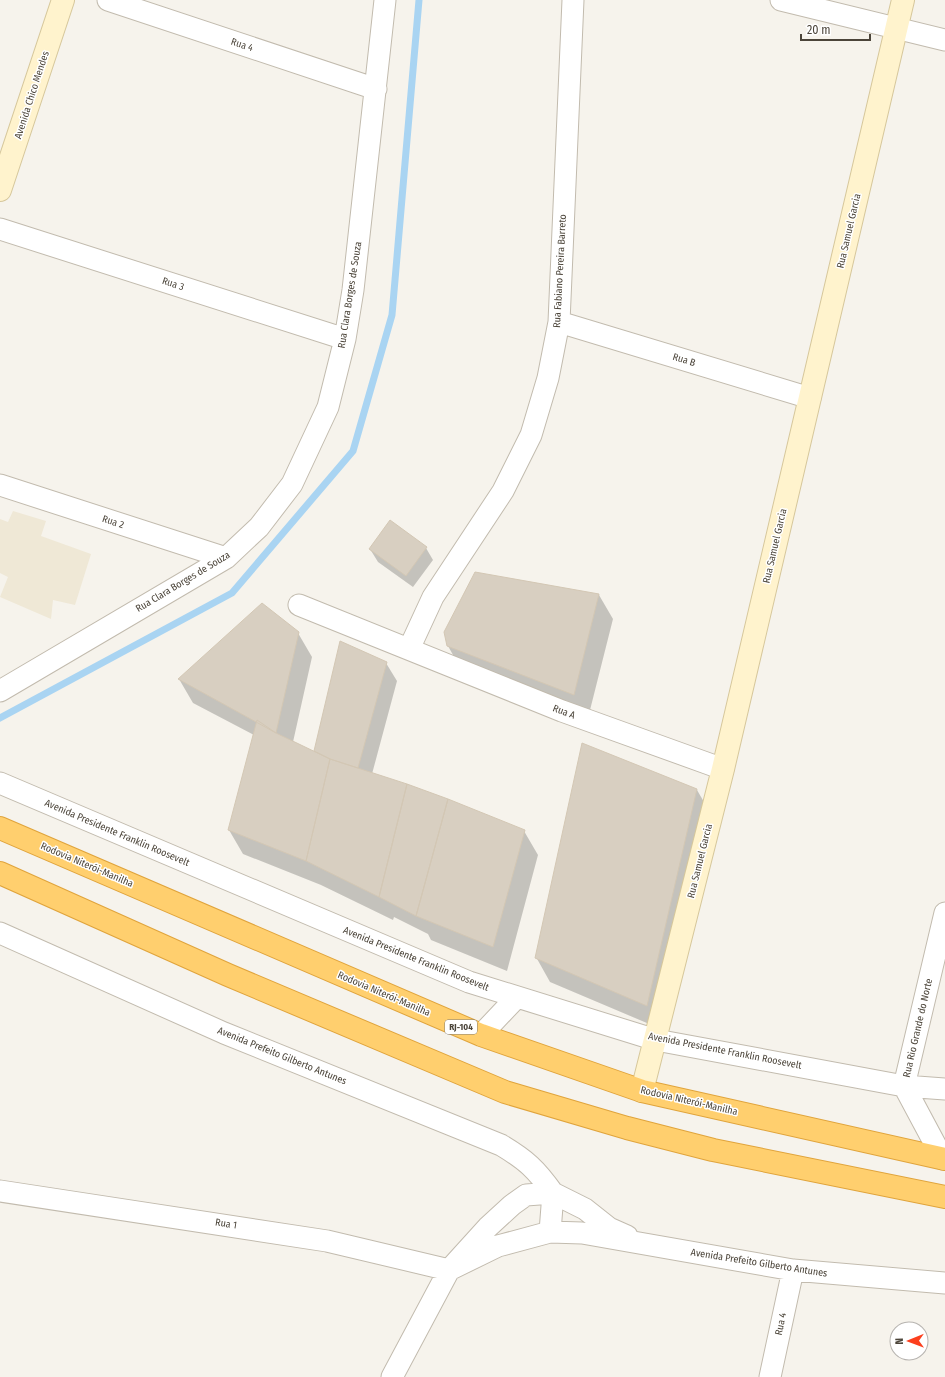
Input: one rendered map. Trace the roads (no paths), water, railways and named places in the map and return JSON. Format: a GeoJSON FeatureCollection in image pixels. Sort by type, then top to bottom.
{"type":"FeatureCollection","features":[{"type":"Feature","properties":{"kind":"highway","name":"Rodovia Niterói-Manilha"},"geometry":{"type":"LineString","coordinates":[[0,828],[481,1035],[642,1091],[944,1159]]}},
{"type":"Feature","properties":{"kind":"highway"},"geometry":{"type":"LineString","coordinates":[[0,873],[228,975],[506,1092],[627,1128],[713,1150],[945,1197]]}},
{"type":"Feature","properties":{"kind":"street","name":"Avenida Chico Mendes"},"geometry":{"type":"LineString","coordinates":[[0,190],[63,0]]}},
{"type":"Feature","properties":{"kind":"street","name":"Rua 4"},"geometry":{"type":"LineString","coordinates":[[108,0],[376,89]]}},
{"type":"Feature","properties":{"kind":"street","name":"Rua Clara Borges de Souza"},"geometry":{"type":"LineString","coordinates":[[0,691],[226,558],[259,527],[292,484],[328,407],[346,339],[353,290],[385,0]]}},
{"type":"Feature","properties":{"kind":"street","name":"Rua Fabiano Pereira Barreto"},"geometry":{"type":"LineString","coordinates":[[409,649],[433,597],[503,491],[531,435],[548,378],[559,322],[573,0]]}},
{"type":"Feature","properties":{"kind":"street"},"geometry":{"type":"LineString","coordinates":[[781,0],[945,40]]}},
{"type":"Feature","properties":{"kind":"street","name":"Rua Samuel Garcia"},"geometry":{"type":"LineString","coordinates":[[642,1091],[656,1040],[722,769],[903,0]]}},
{"type":"Feature","properties":{"kind":"street","name":"Rua 3"},"geometry":{"type":"LineString","coordinates":[[0,229],[346,339]]}},
{"type":"Feature","properties":{"kind":"street","name":"Rua B"},"geometry":{"type":"LineString","coordinates":[[559,322],[810,398]]}},
{"type":"Feature","properties":{"kind":"street","name":"Rua 2"},"geometry":{"type":"LineString","coordinates":[[0,485],[226,558]]}},
{"type":"Feature","properties":{"kind":"street","name":"Rua A"},"geometry":{"type":"LineString","coordinates":[[299,605],[562,711],[722,769]]}},
{"type":"Feature","properties":{"kind":"street","name":"Avenida Presidente Franklin Roosevelt"},"geometry":{"type":"LineString","coordinates":[[0,783],[469,982],[516,998],[656,1040],[904,1086],[945,1089]]}},
{"type":"Feature","properties":{"kind":"street","name":"Rua Rio Grande do Norte"},"geometry":{"type":"LineString","coordinates":[[944,1159],[904,1086],[945,913]]}},
{"type":"Feature","properties":{"kind":"street","name":"Avenida Prefeito Gilberto Antunes"},"geometry":{"type":"LineString","coordinates":[[0,933],[224,1033],[501,1145],[523,1158],[538,1172],[554,1193],[585,1209],[609,1228],[645,1245]]}},
{"type":"Feature","properties":{"kind":"street"},"geometry":{"type":"LineString","coordinates":[[481,1035],[516,998]]}},
{"type":"Feature","properties":{"kind":"street","name":"Rua 1"},"geometry":{"type":"LineString","coordinates":[[0,1192],[328,1240],[449,1270]]}},
{"type":"Feature","properties":{"kind":"street"},"geometry":{"type":"LineString","coordinates":[[392,1377],[449,1270],[488,1227],[512,1205],[526,1195],[554,1193],[550,1232]]}},
{"type":"Feature","properties":{"kind":"street","name":"Avenida Prefeito Gilberto Antunes"},"geometry":{"type":"LineString","coordinates":[[449,1270],[498,1246],[550,1232],[582,1233],[793,1270],[945,1283]]}},
{"type":"Feature","properties":{"kind":"street","name":"Rua 4"},"geometry":{"type":"LineString","coordinates":[[770,1377],[793,1270]]}},
{"type":"Feature","properties":{"kind":"waterway"},"geometry":{"type":"LineString","coordinates":[[0,718],[232,593],[353,451],[392,315],[419,0]]}}]}
